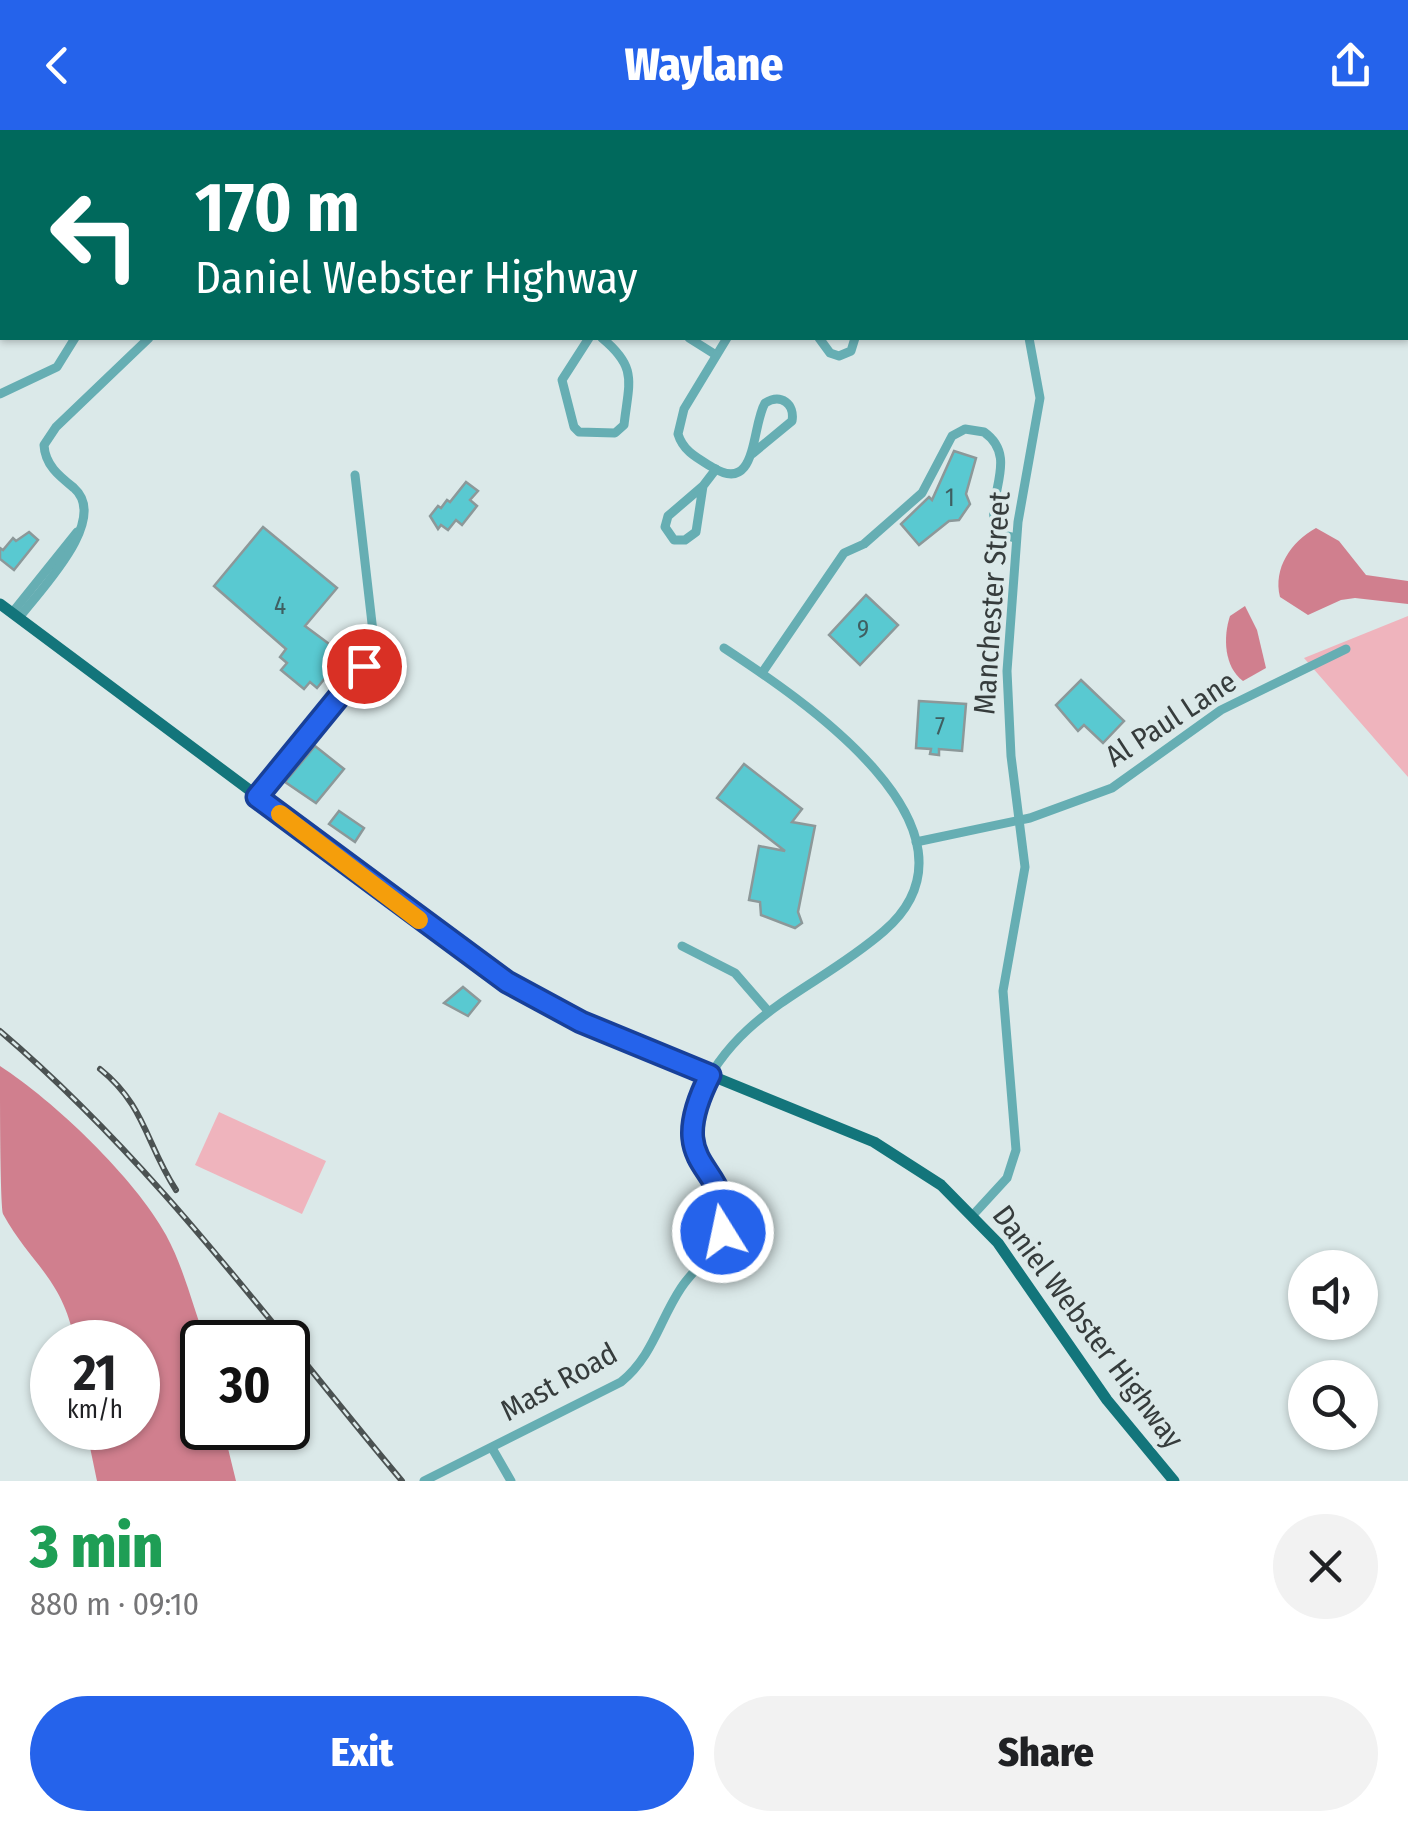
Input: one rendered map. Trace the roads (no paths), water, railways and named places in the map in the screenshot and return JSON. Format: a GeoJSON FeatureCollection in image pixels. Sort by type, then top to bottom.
{"type":"FeatureCollection","features":[{"type":"Feature","properties":{"kind":"main road","name":"Daniel Webster Highway"},"geometry":{"type":"LineString","coordinates":[[0,604],[507,982],[581,1022],[889,1150],[941,1184],[1010,1260],[1119,1416],[1174,1481]]}},
{"type":"Feature","properties":{"kind":"street"},"geometry":{"type":"LineString","coordinates":[[0,394],[53,370],[64,360],[74,340]]}},
{"type":"Feature","properties":{"kind":"street"},"geometry":{"type":"LineString","coordinates":[[16,616],[73,546],[86,516],[84,502],[53,470],[44,445],[56,427],[147,340]]}},
{"type":"Feature","properties":{"kind":"street"},"geometry":{"type":"LineString","coordinates":[[588,340],[562,380],[574,427],[579,432],[615,433],[624,425],[630,368],[604,340]]}},
{"type":"Feature","properties":{"kind":"street"},"geometry":{"type":"LineString","coordinates":[[692,340],[716,355]]}},
{"type":"Feature","properties":{"kind":"street"},"geometry":{"type":"LineString","coordinates":[[726,340],[684,409],[678,427],[684,447],[716,469],[733,475],[792,421],[792,410],[786,402],[770,400],[762,407],[752,454]]}},
{"type":"Feature","properties":{"kind":"street"},"geometry":{"type":"LineString","coordinates":[[820,340],[828,351],[839,356],[853,349],[855,340]]}},
{"type":"Feature","properties":{"kind":"street","name":"Manchester Street"},"geometry":{"type":"LineString","coordinates":[[972,1215],[1007,1178],[1016,1150],[1003,991],[1008,946],[1024,880],[1007,694],[1016,538],[1040,398],[1029,340]]}},
{"type":"Feature","properties":{"kind":"street"},"geometry":{"type":"LineString","coordinates":[[762,673],[844,553],[864,544],[922,493],[946,441],[958,432],[972,428],[984,432],[999,448],[1002,462],[994,524],[998,534],[1016,538]]}},
{"type":"Feature","properties":{"kind":"street"},"geometry":{"type":"LineString","coordinates":[[703,486],[696,532],[685,540],[674,540],[665,527],[668,516],[703,486],[716,469]]}},
{"type":"Feature","properties":{"kind":"street"},"geometry":{"type":"LineString","coordinates":[[257,797],[356,676],[372,650],[355,475]]}},
{"type":"Feature","properties":{"kind":"street"},"geometry":{"type":"LineString","coordinates":[[724,648],[820,714],[854,744],[892,792],[916,842]]}},
{"type":"Feature","properties":{"kind":"street","name":"Al Paul Lane"},"geometry":{"type":"LineString","coordinates":[[916,842],[1020,820],[1112,788],[1221,710],[1346,649]]}},
{"type":"Feature","properties":{"kind":"street","name":"Mast Road"},"geometry":{"type":"LineString","coordinates":[[424,1481],[621,1382],[638,1368],[681,1288],[714,1250],[723,1232],[723,1202],[695,1154],[690,1135],[696,1104],[710,1075],[730,1045],[768,1010],[874,939],[897,918],[912,890],[916,842]]}},
{"type":"Feature","properties":{"kind":"street"},"geometry":{"type":"LineString","coordinates":[[682,946],[736,974],[768,1010]]}},
{"type":"Feature","properties":{"kind":"street"},"geometry":{"type":"LineString","coordinates":[[492,1448],[511,1481]]}},
{"type":"Feature","properties":{"kind":"railway"},"geometry":{"type":"LineString","coordinates":[[0,1031],[110,1135],[161,1191],[402,1481]]}},
{"type":"Feature","properties":{"kind":"railway"},"geometry":{"type":"LineString","coordinates":[[100,1069],[136,1111],[176,1190]]}}]}
